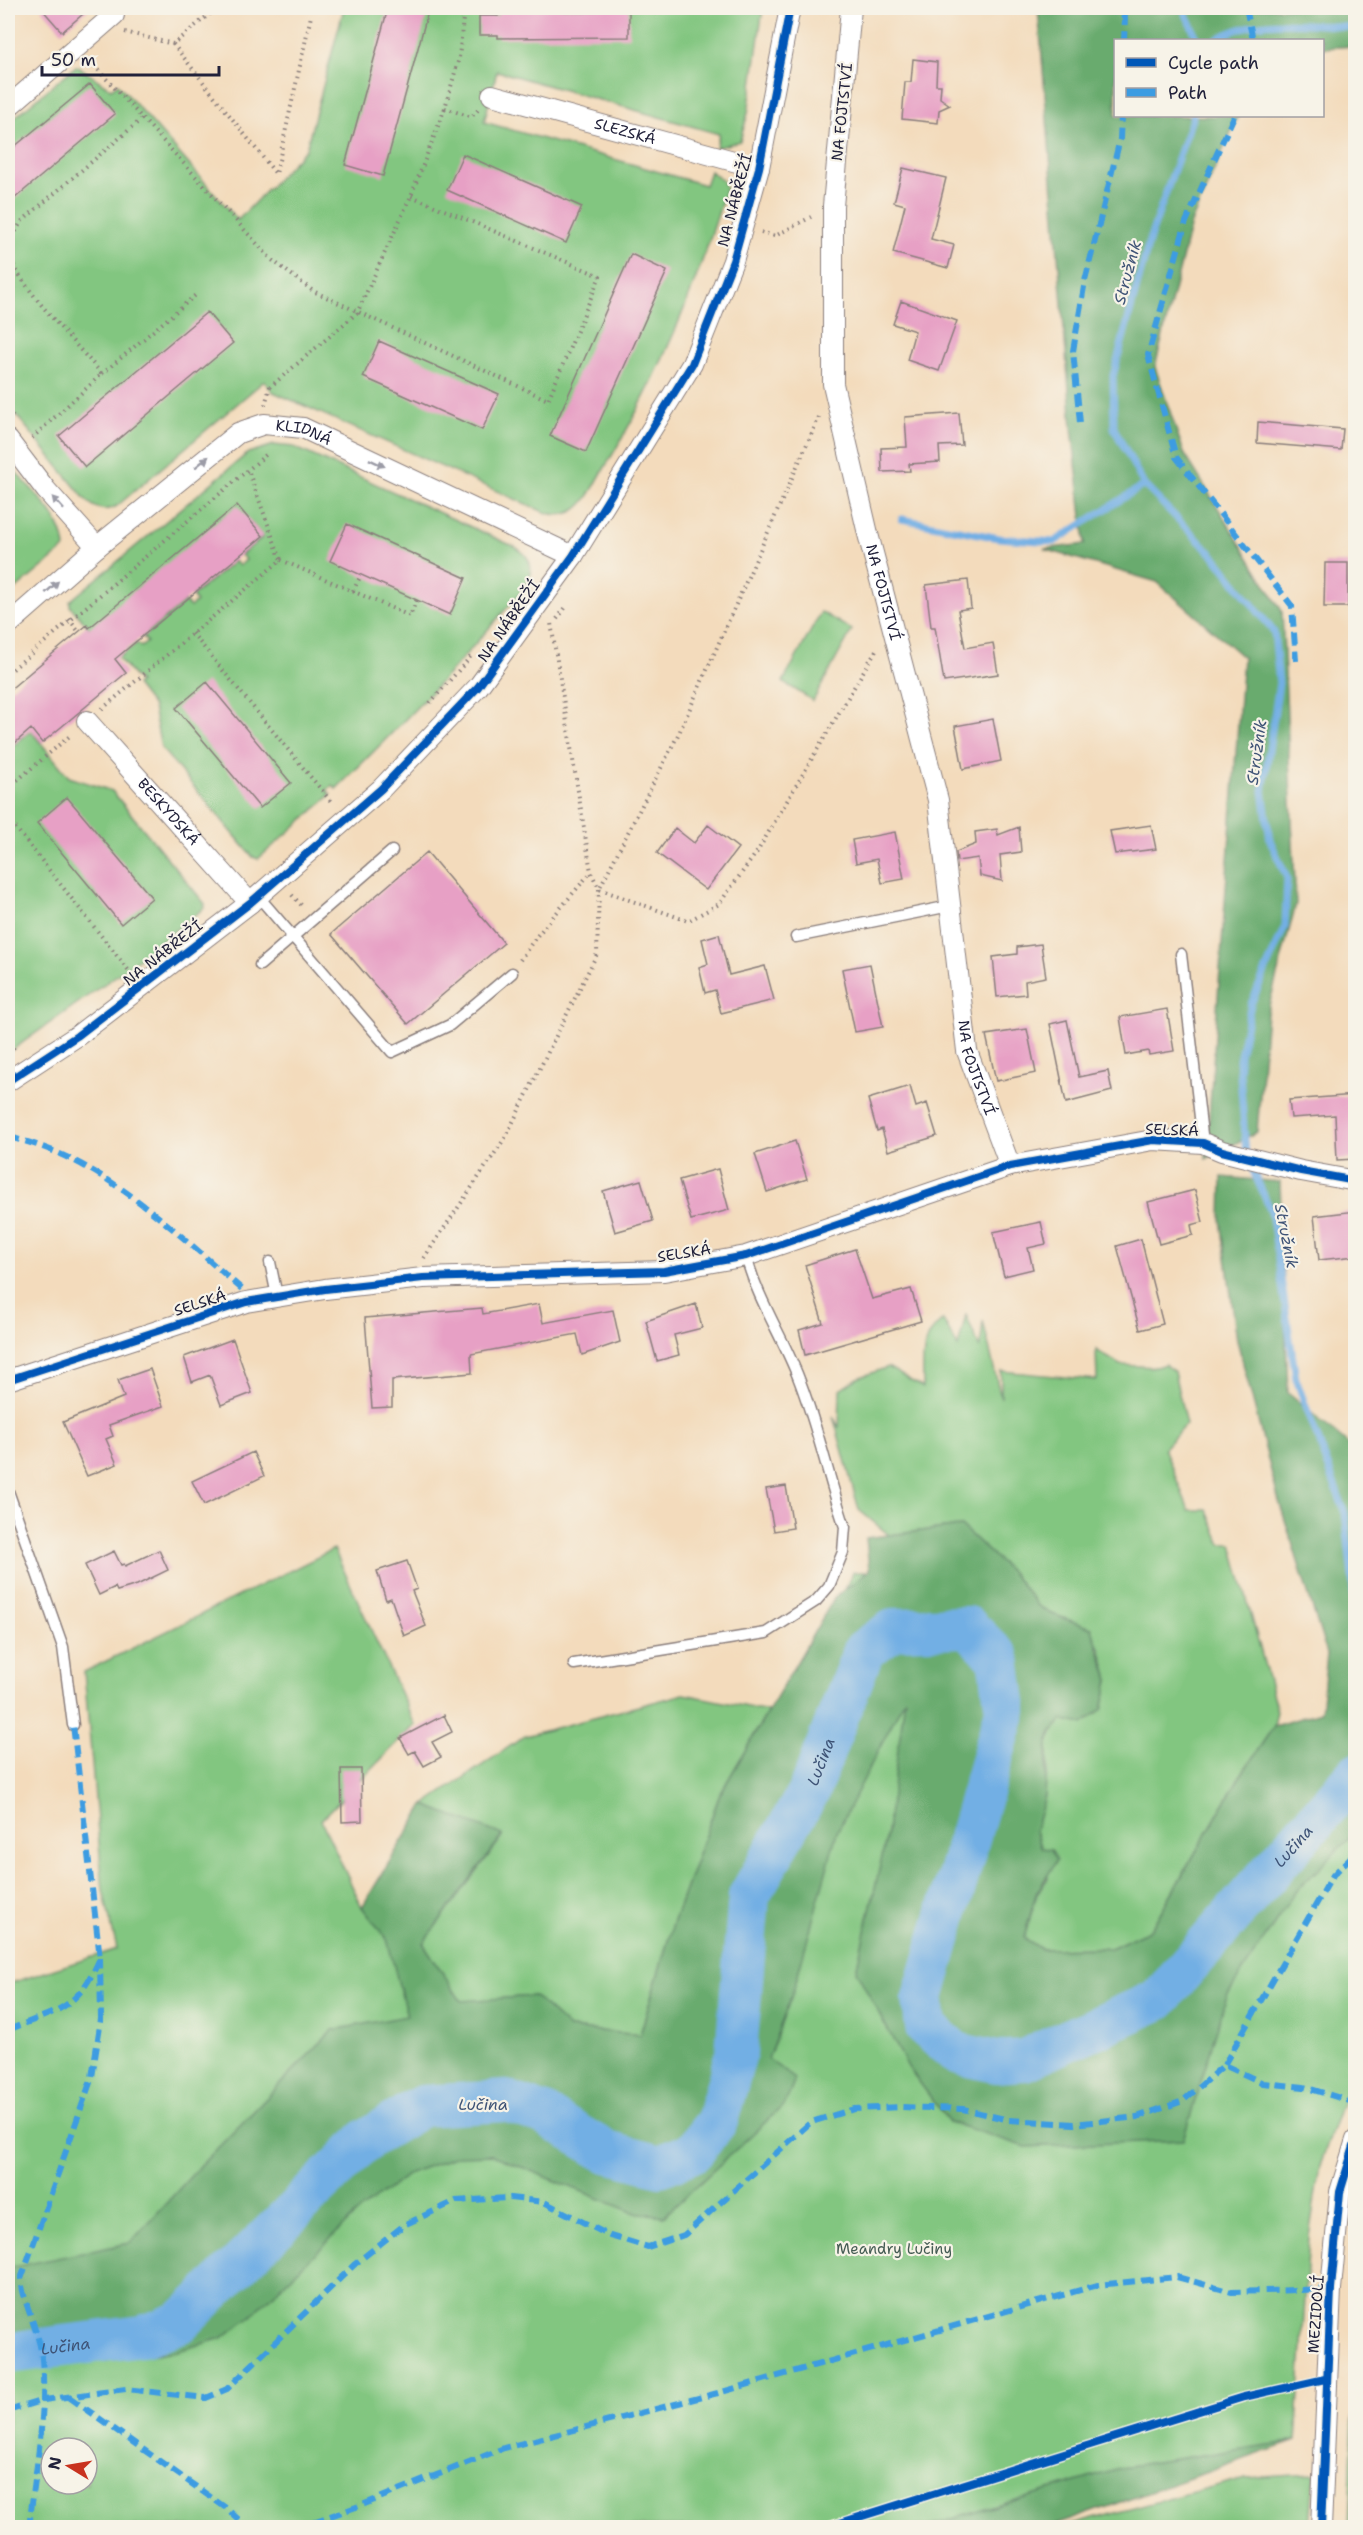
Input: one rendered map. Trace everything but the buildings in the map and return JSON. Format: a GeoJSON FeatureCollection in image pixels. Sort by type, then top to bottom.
{"type":"FeatureCollection","features":[{"type":"Feature","properties":{"kind":"street","name":"NA NÁBŘEŽÍ"},"geometry":{"type":"LineString","coordinates":[[8,1081],[77,1036],[254,900],[381,789],[478,687],[573,556],[692,364],[733,261],[759,168],[790,8]]}},
{"type":"Feature","properties":{"kind":"street","name":"NA FOJTSTVÍ"},"geometry":{"type":"LineString","coordinates":[[851,8],[833,206],[833,384],[938,800],[967,1051],[1010,1166]]}},
{"type":"Feature","properties":{"kind":"street"},"geometry":{"type":"LineString","coordinates":[[11,97],[116,22]]}},
{"type":"Feature","properties":{"kind":"street","name":"SLEZSKÁ"},"geometry":{"type":"LineString","coordinates":[[492,95],[759,168]]}},
{"type":"Feature","properties":{"kind":"street","name":"KLIDNÁ"},"geometry":{"type":"LineString","coordinates":[[8,625],[97,547],[238,433],[264,424],[303,429],[573,556]]}},
{"type":"Feature","properties":{"kind":"street"},"geometry":{"type":"LineString","coordinates":[[8,440],[97,547]]}},
{"type":"Feature","properties":{"kind":"street","name":"BESKYDSKÁ"},"geometry":{"type":"LineString","coordinates":[[87,721],[254,900]]}},
{"type":"Feature","properties":{"kind":"street","name":"SELSKÁ"},"geometry":{"type":"LineString","coordinates":[[8,1380],[246,1302],[277,1296],[423,1278],[664,1271],[746,1256],[1010,1166],[1153,1140],[1203,1143],[1222,1151],[1272,1164],[1356,1181]]}},
{"type":"Feature","properties":{"kind":"street","name":"MEZIDOLÍ"},"geometry":{"type":"LineString","coordinates":[[1321,2528],[1330,2289],[1340,2192],[1356,2140]]}},
{"type":"Feature","properties":{"kind":"lane"},"geometry":{"type":"LineString","coordinates":[[260,965],[291,935],[392,851]]}},
{"type":"Feature","properties":{"kind":"lane"},"geometry":{"type":"LineString","coordinates":[[254,900],[291,935],[392,1052],[450,1025],[512,973]]}},
{"type":"Feature","properties":{"kind":"lane"},"geometry":{"type":"LineString","coordinates":[[796,937],[950,906]]}},
{"type":"Feature","properties":{"kind":"lane"},"geometry":{"type":"LineString","coordinates":[[1181,954],[1203,1143]]}},
{"type":"Feature","properties":{"kind":"lane"},"geometry":{"type":"LineString","coordinates":[[574,1664],[766,1633],[816,1601],[837,1572],[843,1552],[845,1527],[798,1375],[774,1320],[753,1284],[746,1256]]}},
{"type":"Feature","properties":{"kind":"lane"},"geometry":{"type":"LineString","coordinates":[[270,1262],[277,1296]]}},
{"type":"Feature","properties":{"kind":"lane"},"geometry":{"type":"LineString","coordinates":[[8,1491],[63,1647],[73,1725]]}},
{"type":"Feature","properties":{"kind":"path"},"geometry":{"type":"LineString","coordinates":[[172,44],[217,8]]}},
{"type":"Feature","properties":{"kind":"path"},"geometry":{"type":"LineString","coordinates":[[263,413],[270,387],[357,313],[411,196],[445,108],[459,58],[464,8]]}},
{"type":"Feature","properties":{"kind":"path"},"geometry":{"type":"LineString","coordinates":[[116,22],[172,44],[276,174],[310,16]]}},
{"type":"Feature","properties":{"kind":"path"},"geometry":{"type":"LineString","coordinates":[[86,56],[272,260],[313,291],[548,400],[600,276],[411,196]]}},
{"type":"Feature","properties":{"kind":"path"},"geometry":{"type":"LineString","coordinates":[[445,108],[471,117],[492,95]]}},
{"type":"Feature","properties":{"kind":"path"},"geometry":{"type":"LineString","coordinates":[[102,374],[27,286],[12,261],[13,234],[22,221],[143,118]]}},
{"type":"Feature","properties":{"kind":"path"},"geometry":{"type":"LineString","coordinates":[[742,227],[775,236],[833,206]]}},
{"type":"Feature","properties":{"kind":"path"},"geometry":{"type":"LineString","coordinates":[[32,439],[102,374],[198,293]]}},
{"type":"Feature","properties":{"kind":"path"},"geometry":{"type":"LineString","coordinates":[[423,1278],[421,1263],[505,1138],[597,954],[599,889],[679,733],[833,384]]}},
{"type":"Feature","properties":{"kind":"path"},"geometry":{"type":"LineString","coordinates":[[8,673],[268,453]]}},
{"type":"Feature","properties":{"kind":"path"},"geometry":{"type":"LineString","coordinates":[[248,470],[281,560],[410,616],[417,599]]}},
{"type":"Feature","properties":{"kind":"path"},"geometry":{"type":"LineString","coordinates":[[8,788],[281,560]]}},
{"type":"Feature","properties":{"kind":"path"},"geometry":{"type":"LineString","coordinates":[[353,591],[361,574]]}},
{"type":"Feature","properties":{"kind":"path"},"geometry":{"type":"LineString","coordinates":[[546,591],[591,872],[599,889],[688,921],[719,904],[757,852],[892,624]]}},
{"type":"Feature","properties":{"kind":"path"},"geometry":{"type":"LineString","coordinates":[[69,620],[79,632]]}},
{"type":"Feature","properties":{"kind":"path"},"geometry":{"type":"LineString","coordinates":[[192,633],[334,805]]}},
{"type":"Feature","properties":{"kind":"path"},"geometry":{"type":"LineString","coordinates":[[428,705],[475,652]]}},
{"type":"Feature","properties":{"kind":"path"},"geometry":{"type":"LineString","coordinates":[[8,818],[129,971]]}},
{"type":"Feature","properties":{"kind":"path"},"geometry":{"type":"LineString","coordinates":[[512,973],[536,937],[591,872]]}},
{"type":"Feature","properties":{"kind":"path"},"geometry":{"type":"LineString","coordinates":[[8,1037],[16,1054]]}},
{"type":"Feature","properties":{"kind":"green space"},"geometry":{"type":"Polygon","coordinates":[[[344,8],[763,8],[748,113],[740,141],[716,148],[719,134],[497,71],[484,122],[705,185],[710,171],[723,181],[726,188],[689,297],[642,402],[588,497],[575,510],[564,514],[544,512],[273,392],[264,381],[117,506],[104,509],[92,505],[8,405],[8,123],[76,66],[79,67],[111,89],[118,84],[238,220],[306,149],[344,8]]]}},
{"type":"Feature","properties":{"kind":"green space"},"geometry":{"type":"Polygon","coordinates":[[[1038,8],[1355,8],[1355,46],[1324,48],[1324,39],[1114,39],[1114,117],[1238,117],[1191,223],[1155,367],[1184,453],[1282,611],[1296,904],[1267,1013],[1257,1132],[1206,1159],[1243,657],[1157,582],[1044,549],[1085,544],[1072,428],[1038,8]]]}},
{"type":"Feature","properties":{"kind":"green space"},"geometry":{"type":"Polygon","coordinates":[[[274,445],[294,447],[513,546],[527,558],[531,570],[528,581],[520,592],[438,685],[336,789],[333,785],[327,790],[331,795],[258,859],[253,857],[161,748],[153,707],[136,685],[139,682],[118,658],[137,643],[141,647],[147,642],[143,637],[185,602],[190,607],[196,602],[192,596],[235,561],[239,566],[246,560],[241,555],[263,537],[237,506],[90,629],[70,606],[70,601],[248,453],[274,445]]]}},
{"type":"Feature","properties":{"kind":"green space"},"geometry":{"type":"Polygon","coordinates":[[[8,463],[51,513],[63,536],[65,548],[8,596],[8,463]]]}},
{"type":"Feature","properties":{"kind":"green space"},"geometry":{"type":"Polygon","coordinates":[[[821,612],[852,630],[813,701],[783,682],[821,612]]]}},
{"type":"Feature","properties":{"kind":"green space"},"geometry":{"type":"Polygon","coordinates":[[[31,731],[69,777],[112,791],[205,904],[204,908],[124,970],[8,1053],[8,758],[14,753],[10,748],[31,731]]]}},
{"type":"Feature","properties":{"kind":"green space"},"geometry":{"type":"Polygon","coordinates":[[[1222,1177],[1280,1182],[1288,1393],[1355,1450],[1356,1832],[1294,1893],[1227,1996],[1183,2140],[1026,2147],[949,2122],[908,2067],[856,1971],[886,1839],[905,1698],[837,1832],[793,1992],[768,2059],[795,2079],[785,2104],[664,2216],[632,2212],[492,2155],[457,2156],[410,2173],[357,2213],[248,2319],[222,2338],[177,2351],[104,2361],[8,2367],[8,2268],[130,2243],[200,2166],[333,2030],[407,2016],[387,1939],[362,1907],[424,1805],[503,1835],[423,1943],[461,2001],[534,1996],[569,2028],[640,2035],[673,1924],[720,1794],[834,1598],[869,1570],[866,1538],[961,1526],[1013,1574],[1037,1605],[1049,1613],[1092,1628],[1109,1680],[1102,1709],[1083,1724],[1063,1720],[1052,1732],[1048,1743],[1045,1796],[1035,1831],[1042,1848],[1051,1849],[1057,1860],[1036,1894],[1024,1938],[1041,1949],[1111,1948],[1151,1929],[1239,1778],[1274,1726],[1321,1712],[1327,1654],[1278,1498],[1237,1340],[1221,1220],[1222,1177]]]}},
{"type":"Feature","properties":{"kind":"green space"},"geometry":{"type":"Polygon","coordinates":[[[966,1315],[980,1349],[983,1321],[1001,1398],[1001,1371],[1097,1380],[1096,1350],[1120,1365],[1156,1367],[1165,1364],[1174,1372],[1186,1424],[1164,1448],[1189,1510],[1207,1510],[1221,1544],[1232,1544],[1277,1711],[1274,1726],[1239,1778],[1151,1929],[1111,1948],[1041,1949],[1024,1938],[1037,1894],[1048,1878],[1042,1848],[1035,1832],[1048,1770],[1048,1743],[1052,1732],[1064,1719],[1102,1709],[1109,1680],[1100,1647],[1066,1619],[1049,1613],[1037,1605],[1013,1574],[961,1526],[889,1535],[859,1510],[833,1416],[839,1428],[840,1390],[858,1378],[888,1367],[923,1388],[924,1351],[930,1334],[943,1320],[958,1347],[966,1315]]]}},
{"type":"Feature","properties":{"kind":"green space","name":"Meandry Lučiny"},"geometry":{"type":"Polygon","coordinates":[[[334,1549],[415,1725],[321,1820],[362,1907],[387,1939],[449,2034],[659,2099],[782,1726],[853,1572],[992,1569],[1004,1992],[1101,1997],[1355,1718],[1355,2067],[1320,2165],[1309,2237],[1296,2441],[1011,2527],[8,2527],[8,1984],[117,1949],[103,1890],[84,1672],[334,1549]]]}},
{"type":"Feature","properties":{"kind":"green space"},"geometry":{"type":"Polygon","coordinates":[[[684,1694],[768,1711],[720,1794],[673,1924],[640,2035],[569,2028],[534,1996],[461,2002],[423,1943],[503,1836],[424,1805],[525,1736],[684,1694]]]}},
{"type":"Feature","properties":{"kind":"green space"},"geometry":{"type":"Polygon","coordinates":[[[1355,2358],[1356,2527],[1349,2528],[1349,2527],[1355,2358]]]}},
{"type":"Feature","properties":{"kind":"green space"},"geometry":{"type":"Polygon","coordinates":[[[1296,2441],[1050,2527],[926,2527],[1129,2466],[1296,2441]]]}},
{"type":"Feature","properties":{"kind":"green space"},"geometry":{"type":"Polygon","coordinates":[[[1314,2474],[1310,2527],[1060,2528],[1245,2478],[1314,2474]]]}},
{"type":"Feature","properties":{"kind":"waterway","name":"Stružník"},"geometry":{"type":"LineString","coordinates":[[1183,8],[1198,39]]}},
{"type":"Feature","properties":{"kind":"waterway"},"geometry":{"type":"LineString","coordinates":[[1218,39],[1231,32],[1265,24],[1302,23],[1356,28]]}},
{"type":"Feature","properties":{"kind":"waterway","name":"Stružník"},"geometry":{"type":"LineString","coordinates":[[1193,117],[1150,238],[1113,376],[1114,428],[1144,485],[1215,557],[1274,632],[1279,683],[1263,791],[1270,840],[1287,878],[1285,926],[1251,1004],[1239,1060],[1246,1155],[1271,1211],[1296,1379],[1345,1513],[1356,1612]]}},
{"type":"Feature","properties":{"kind":"waterway"},"geometry":{"type":"LineString","coordinates":[[902,519],[999,538],[1054,542],[1144,485]]}},
{"type":"Feature","properties":{"kind":"waterway","name":"Lučina"},"geometry":{"type":"LineString","coordinates":[[8,2353],[143,2336],[181,2322],[367,2139],[422,2106],[506,2101],[543,2114],[607,2152],[660,2166],[693,2152],[717,2121],[736,2053],[749,1896],[809,1791],[864,1650],[894,1629],[968,1627],[999,1658],[1006,1710],[923,1998],[926,2027],[956,2053],[996,2062],[1024,2060],[1158,2000],[1356,1774]]}},
{"type":"Feature","properties":{"kind":"marked path"},"geometry":{"type":"LineString","coordinates":[[1105,8],[1125,17],[1124,39]]}},
{"type":"Feature","properties":{"kind":"marked path"},"geometry":{"type":"LineString","coordinates":[[1246,8],[1253,39]]}},
{"type":"Feature","properties":{"kind":"marked path"},"geometry":{"type":"LineString","coordinates":[[1080,423],[1073,351],[1085,281],[1120,139],[1121,117]]}},
{"type":"Feature","properties":{"kind":"marked path"},"geometry":{"type":"LineString","coordinates":[[1234,117],[1186,222],[1148,355],[1176,457],[1292,606],[1296,661]]}},
{"type":"Feature","properties":{"kind":"marked path"},"geometry":{"type":"LineString","coordinates":[[8,1137],[42,1147],[75,1161],[105,1178],[163,1220],[243,1290]]}},
{"type":"Feature","properties":{"kind":"marked path"},"geometry":{"type":"LineString","coordinates":[[8,2030],[53,2012],[74,1999],[83,1989],[100,1958],[73,1725]]}},
{"type":"Feature","properties":{"kind":"marked path"},"geometry":{"type":"LineString","coordinates":[[1224,2065],[1333,1875],[1356,1852]]}},
{"type":"Feature","properties":{"kind":"marked path"},"geometry":{"type":"LineString","coordinates":[[29,2528],[42,2422],[43,2380],[41,2349],[25,2300],[21,2279],[92,2077],[101,2019],[100,1958]]}},
{"type":"Feature","properties":{"kind":"marked path"},"geometry":{"type":"LineString","coordinates":[[8,2411],[44,2400],[126,2389],[206,2398],[227,2389],[355,2264],[404,2225],[456,2201],[510,2198],[544,2202],[610,2236],[648,2247],[684,2235],[811,2122],[854,2109],[900,2107],[963,2109],[1009,2120],[1074,2124],[1137,2117],[1183,2101],[1224,2065],[1263,2083],[1304,2087],[1356,2103]]}},
{"type":"Feature","properties":{"kind":"marked path"},"geometry":{"type":"LineString","coordinates":[[296,2528],[362,2505],[504,2448],[718,2393],[1098,2285],[1177,2277],[1232,2292],[1331,2289]]}},
{"type":"Feature","properties":{"kind":"marked path"},"geometry":{"type":"LineString","coordinates":[[69,2397],[226,2508],[248,2528]]}},
{"type":"Feature","properties":{"kind":"cycle path"},"geometry":{"type":"LineString","coordinates":[[8,1081],[77,1036],[250,903],[381,789],[478,687],[573,556],[692,364],[733,261],[759,168],[790,8]]}},
{"type":"Feature","properties":{"kind":"cycle path"},"geometry":{"type":"LineString","coordinates":[[8,1380],[246,1302],[325,1289],[423,1278],[664,1271],[746,1256],[1010,1166],[1153,1140],[1203,1143],[1222,1151],[1301,1171],[1356,1181]]}},
{"type":"Feature","properties":{"kind":"cycle path"},"geometry":{"type":"LineString","coordinates":[[1321,2528],[1331,2289],[1340,2192],[1356,2140]]}},
{"type":"Feature","properties":{"kind":"cycle path"},"geometry":{"type":"LineString","coordinates":[[824,2528],[1244,2397],[1325,2379]]}}]}
